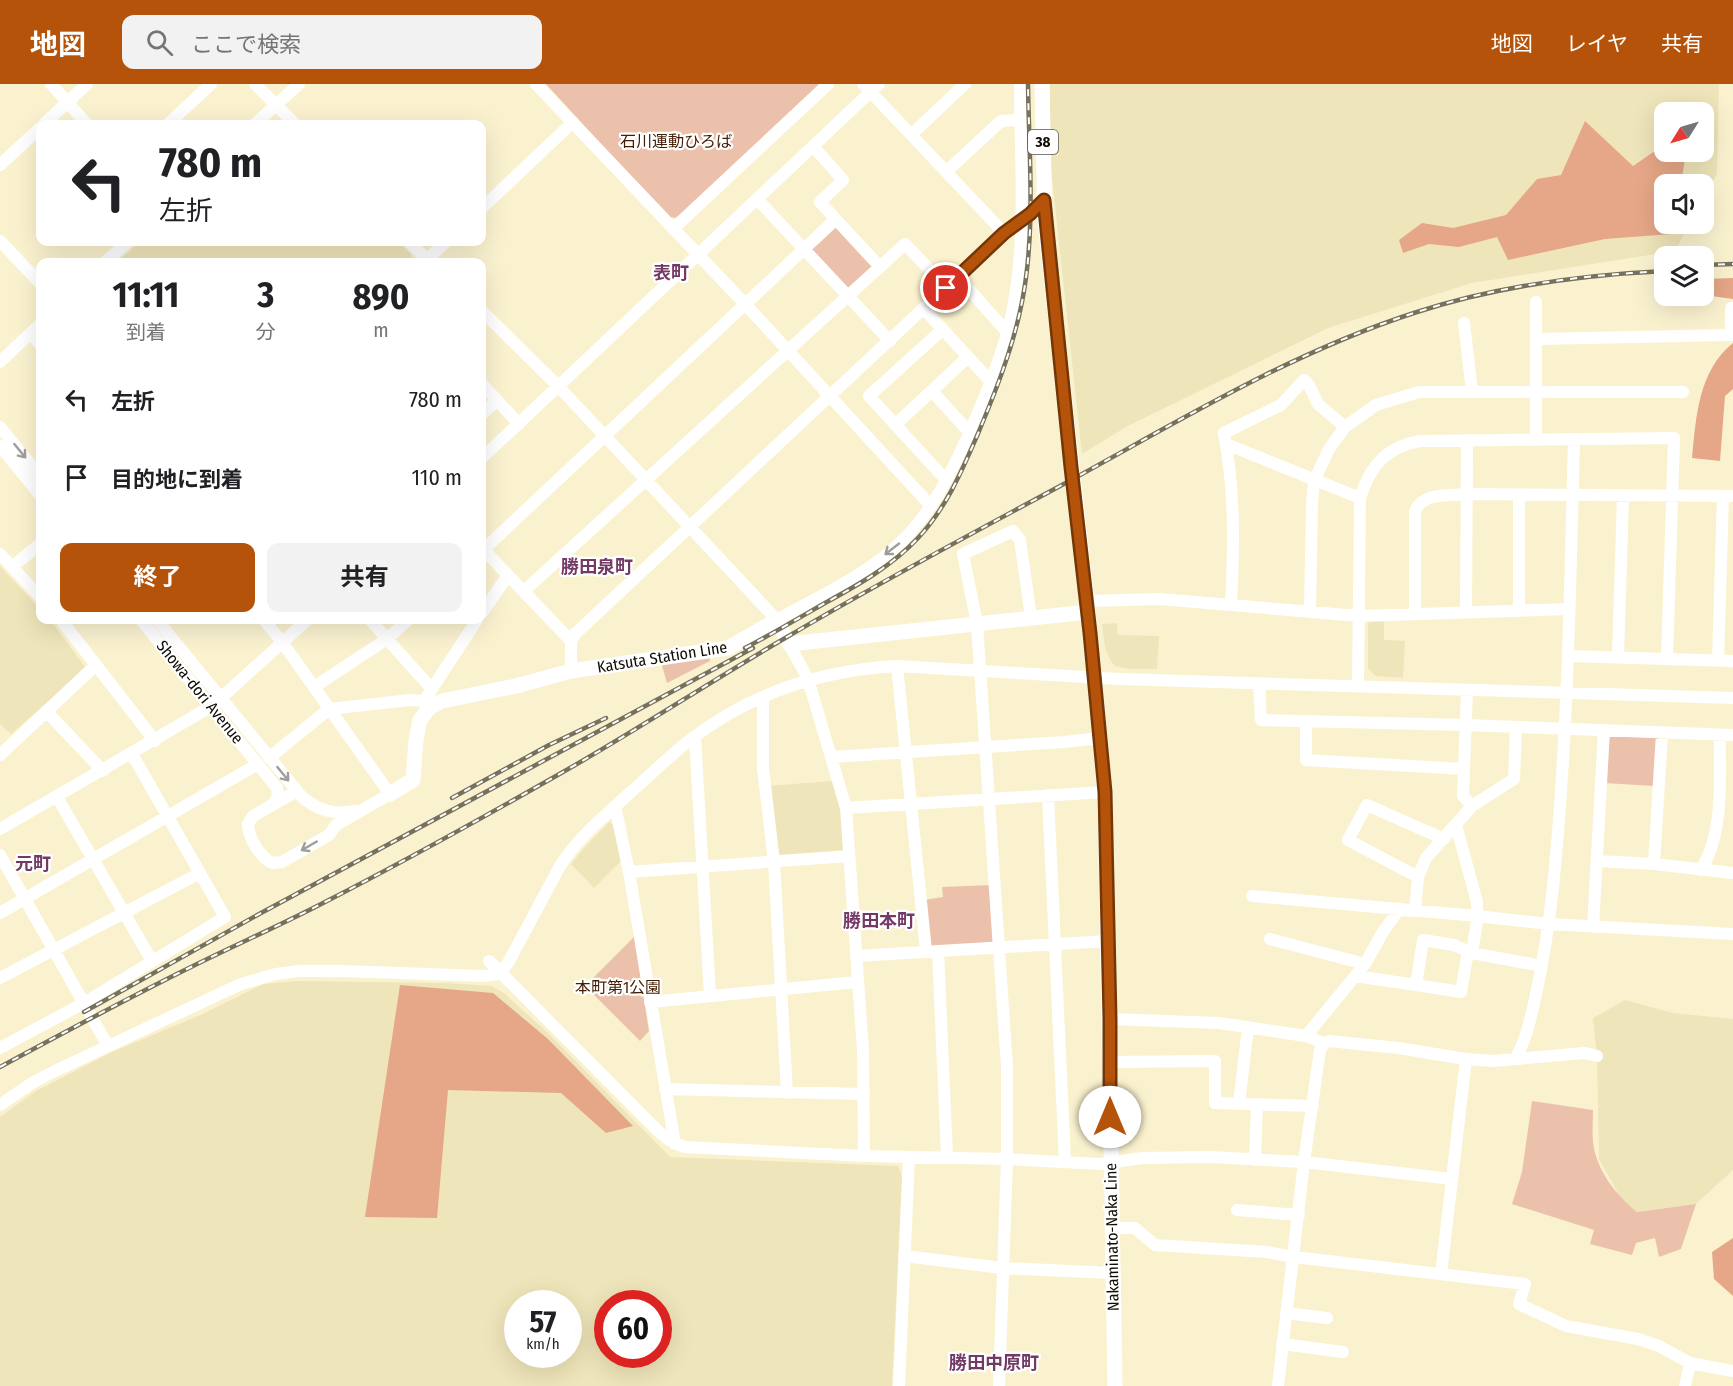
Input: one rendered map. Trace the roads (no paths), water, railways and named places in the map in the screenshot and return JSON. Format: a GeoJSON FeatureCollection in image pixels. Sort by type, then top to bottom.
{"type":"FeatureCollection","features":[{"type":"Feature","properties":{"kind":"main road","name":"Nakaminato-Naka Line"},"geometry":{"type":"LineString","coordinates":[[1042,84],[1044,200],[1105,792],[1115,1386]]}},
{"type":"Feature","properties":{"kind":"main road"},"geometry":{"type":"LineString","coordinates":[[777,620],[789,644],[1031,618],[1087,607]]}},
{"type":"Feature","properties":{"kind":"main road","name":"Katsuta Station Line"},"geometry":{"type":"LineString","coordinates":[[426,705],[516,686],[571,671],[728,648],[777,620]]}},
{"type":"Feature","properties":{"kind":"main road"},"geometry":{"type":"LineString","coordinates":[[390,794],[413,780],[418,729],[426,705]]}},
{"type":"Feature","properties":{"kind":"street"},"geometry":{"type":"LineString","coordinates":[[51,84],[83,120]]}},
{"type":"Feature","properties":{"kind":"street"},"geometry":{"type":"LineString","coordinates":[[49,120],[87,84]]}},
{"type":"Feature","properties":{"kind":"street"},"geometry":{"type":"LineString","coordinates":[[172,120],[212,84]]}},
{"type":"Feature","properties":{"kind":"street"},"geometry":{"type":"LineString","coordinates":[[255,84],[291,120]]}},
{"type":"Feature","properties":{"kind":"street"},"geometry":{"type":"LineString","coordinates":[[259,120],[299,84]]}},
{"type":"Feature","properties":{"kind":"street"},"geometry":{"type":"LineString","coordinates":[[536,84],[746,305],[931,506]]}},
{"type":"Feature","properties":{"kind":"street"},"geometry":{"type":"LineString","coordinates":[[673,229],[828,84]]}},
{"type":"Feature","properties":{"kind":"street"},"geometry":{"type":"LineString","coordinates":[[911,135],[965,84]]}},
{"type":"Feature","properties":{"kind":"street"},"geometry":{"type":"LineString","coordinates":[[486,317],[558,386],[777,620],[847,581],[902,542],[931,506],[969,432],[991,382],[1007,332],[1020,251],[1020,84]]}},
{"type":"Feature","properties":{"kind":"street"},"geometry":{"type":"LineString","coordinates":[[486,454],[813,146],[871,87],[911,135],[1004,233]]}},
{"type":"Feature","properties":{"kind":"street"},"geometry":{"type":"LineString","coordinates":[[946,172],[1001,121],[1020,120]]}},
{"type":"Feature","properties":{"kind":"street"},"geometry":{"type":"LineString","coordinates":[[486,204],[573,122]]}},
{"type":"Feature","properties":{"kind":"street"},"geometry":{"type":"LineString","coordinates":[[0,165],[36,132]]}},
{"type":"Feature","properties":{"kind":"street"},"geometry":{"type":"LineString","coordinates":[[813,146],[843,180],[820,202],[880,267]]}},
{"type":"Feature","properties":{"kind":"street"},"geometry":{"type":"LineString","coordinates":[[757,199],[890,341]]}},
{"type":"Feature","properties":{"kind":"street"},"geometry":{"type":"LineString","coordinates":[[571,671],[571,641],[575,634],[1004,233],[1044,200]]}},
{"type":"Feature","properties":{"kind":"street"},"geometry":{"type":"LineString","coordinates":[[486,545],[836,219]]}},
{"type":"Feature","properties":{"kind":"street"},"geometry":{"type":"LineString","coordinates":[[0,241],[36,280]]}},
{"type":"Feature","properties":{"kind":"street"},"geometry":{"type":"LineString","coordinates":[[524,591],[905,244],[946,288]]}},
{"type":"Feature","properties":{"kind":"street"},"geometry":{"type":"LineString","coordinates":[[110,258],[123,246]]}},
{"type":"Feature","properties":{"kind":"street"},"geometry":{"type":"LineString","coordinates":[[414,246],[424,258]]}},
{"type":"Feature","properties":{"kind":"street"},"geometry":{"type":"LineString","coordinates":[[430,258],[442,246]]}},
{"type":"Feature","properties":{"kind":"street"},"geometry":{"type":"LineString","coordinates":[[958,277],[1007,332]]}},
{"type":"Feature","properties":{"kind":"street"},"geometry":{"type":"LineString","coordinates":[[1536,302],[1536,440]]}},
{"type":"Feature","properties":{"kind":"street"},"geometry":{"type":"LineString","coordinates":[[1537,339],[1731,335],[1731,308],[1733,308]]}},
{"type":"Feature","properties":{"kind":"street"},"geometry":{"type":"LineString","coordinates":[[924,309],[991,382]]}},
{"type":"Feature","properties":{"kind":"street"},"geometry":{"type":"LineString","coordinates":[[1464,323],[1472,391]]}},
{"type":"Feature","properties":{"kind":"street"},"geometry":{"type":"LineString","coordinates":[[0,362],[36,328]]}},
{"type":"Feature","properties":{"kind":"street"},"geometry":{"type":"LineString","coordinates":[[942,330],[869,396],[946,480]]}},
{"type":"Feature","properties":{"kind":"street"},"geometry":{"type":"LineString","coordinates":[[31,333],[36,340]]}},
{"type":"Feature","properties":{"kind":"street"},"geometry":{"type":"LineString","coordinates":[[895,425],[968,357]]}},
{"type":"Feature","properties":{"kind":"street"},"geometry":{"type":"LineString","coordinates":[[1231,604],[1234,539],[1224,433],[1281,405],[1304,380],[1318,404],[1345,427]]}},
{"type":"Feature","properties":{"kind":"street"},"geometry":{"type":"LineString","coordinates":[[486,388],[519,424]]}},
{"type":"Feature","properties":{"kind":"street"},"geometry":{"type":"LineString","coordinates":[[932,391],[969,432]]}},
{"type":"Feature","properties":{"kind":"street"},"geometry":{"type":"LineString","coordinates":[[1310,611],[1314,481],[1329,449],[1345,427],[1376,405],[1410,394],[1472,391],[1683,392]]}},
{"type":"Feature","properties":{"kind":"street"},"geometry":{"type":"LineString","coordinates":[[486,410],[497,400]]}},
{"type":"Feature","properties":{"kind":"street"},"geometry":{"type":"LineString","coordinates":[[0,427],[36,471]]}},
{"type":"Feature","properties":{"kind":"street"},"geometry":{"type":"LineString","coordinates":[[1358,686],[1359,498],[1374,466],[1391,452],[1420,441],[1674,438],[1667,659]]}},
{"type":"Feature","properties":{"kind":"street"},"geometry":{"type":"LineString","coordinates":[[1515,1059],[1525,1042],[1542,966],[1556,855],[1565,729],[1574,439]]}},
{"type":"Feature","properties":{"kind":"street"},"geometry":{"type":"LineString","coordinates":[[1466,612],[1467,440]]}},
{"type":"Feature","properties":{"kind":"street"},"geometry":{"type":"LineString","coordinates":[[1226,444],[1359,498]]}},
{"type":"Feature","properties":{"kind":"street"},"geometry":{"type":"LineString","coordinates":[[0,446],[36,490]]}},
{"type":"Feature","properties":{"kind":"street"},"geometry":{"type":"LineString","coordinates":[[1415,613],[1415,511],[1418,503],[1427,498],[1467,494],[1728,496],[1718,660]]}},
{"type":"Feature","properties":{"kind":"street"},"geometry":{"type":"LineString","coordinates":[[1519,610],[1520,495]]}},
{"type":"Feature","properties":{"kind":"street"},"geometry":{"type":"LineString","coordinates":[[1618,657],[1623,495]]}},
{"type":"Feature","properties":{"kind":"street"},"geometry":{"type":"LineString","coordinates":[[999,1386],[1007,1066],[977,624],[963,554],[1013,531],[1020,540],[1031,618]]}},
{"type":"Feature","properties":{"kind":"street"},"geometry":{"type":"LineString","coordinates":[[12,567],[36,547]]}},
{"type":"Feature","properties":{"kind":"street"},"geometry":{"type":"LineString","coordinates":[[486,553],[571,641]]}},
{"type":"Feature","properties":{"kind":"street"},"geometry":{"type":"LineString","coordinates":[[0,554],[36,593]]}},
{"type":"Feature","properties":{"kind":"street"},"geometry":{"type":"LineString","coordinates":[[486,607],[508,575]]}},
{"type":"Feature","properties":{"kind":"street"},"geometry":{"type":"LineString","coordinates":[[1087,607],[1160,599],[1359,616],[1569,609]]}},
{"type":"Feature","properties":{"kind":"street"},"geometry":{"type":"LineString","coordinates":[[64,624],[155,741]]}},
{"type":"Feature","properties":{"kind":"street","name":"Showa-dori Avenue"},"geometry":{"type":"LineString","coordinates":[[145,624],[216,703],[263,761]]}},
{"type":"Feature","properties":{"kind":"street","name":"Showa-dori Avenue"},"geometry":{"type":"LineString","coordinates":[[160,624],[216,703]]}},
{"type":"Feature","properties":{"kind":"street"},"geometry":{"type":"LineString","coordinates":[[267,624],[390,794],[336,825],[329,835],[282,862],[272,863],[263,857],[250,837],[248,824],[253,816],[297,791]]}},
{"type":"Feature","properties":{"kind":"street"},"geometry":{"type":"LineString","coordinates":[[0,829],[155,741],[216,703],[302,624]]}},
{"type":"Feature","properties":{"kind":"street"},"geometry":{"type":"LineString","coordinates":[[374,624],[431,688]]}},
{"type":"Feature","properties":{"kind":"street"},"geometry":{"type":"LineString","coordinates":[[314,687],[387,639],[404,624]]}},
{"type":"Feature","properties":{"kind":"street"},"geometry":{"type":"LineString","coordinates":[[0,913],[263,761],[329,709],[410,700],[426,705],[431,688],[474,624]]}},
{"type":"Feature","properties":{"kind":"street"},"geometry":{"type":"LineString","coordinates":[[789,644],[808,679],[846,808],[864,1094],[864,1155]]}},
{"type":"Feature","properties":{"kind":"street"},"geometry":{"type":"LineString","coordinates":[[1568,656],[1733,661]]}},
{"type":"Feature","properties":{"kind":"street"},"geometry":{"type":"LineString","coordinates":[[0,755],[96,665]]}},
{"type":"Feature","properties":{"kind":"street"},"geometry":{"type":"LineString","coordinates":[[897,666],[911,804],[932,951],[947,1157]]}},
{"type":"Feature","properties":{"kind":"street"},"geometry":{"type":"LineString","coordinates":[[0,1106],[32,1083],[108,1046],[241,984],[276,974],[299,971],[483,976],[499,974],[508,963],[569,852],[586,832],[694,736],[730,712],[808,679],[866,668],[897,666],[1094,677],[1733,698]]}},
{"type":"Feature","properties":{"kind":"street"},"geometry":{"type":"LineString","coordinates":[[1259,683],[1261,720],[1733,735]]}},
{"type":"Feature","properties":{"kind":"street"},"geometry":{"type":"LineString","coordinates":[[1467,690],[1463,796],[1472,806]]}},
{"type":"Feature","properties":{"kind":"street"},"geometry":{"type":"LineString","coordinates":[[763,697],[763,768],[774,862],[787,1093]]}},
{"type":"Feature","properties":{"kind":"street"},"geometry":{"type":"LineString","coordinates":[[46,711],[103,771]]}},
{"type":"Feature","properties":{"kind":"street"},"geometry":{"type":"LineString","coordinates":[[1306,721],[1306,760],[1463,769]]}},
{"type":"Feature","properties":{"kind":"street"},"geometry":{"type":"LineString","coordinates":[[1415,911],[1418,877],[1426,858],[1472,806],[1514,779],[1516,727]]}},
{"type":"Feature","properties":{"kind":"street"},"geometry":{"type":"LineString","coordinates":[[1593,927],[1604,730]]}},
{"type":"Feature","properties":{"kind":"street"},"geometry":{"type":"LineString","coordinates":[[1654,864],[1662,733]]}},
{"type":"Feature","properties":{"kind":"street"},"geometry":{"type":"LineString","coordinates":[[1701,870],[1716,833],[1720,735]]}},
{"type":"Feature","properties":{"kind":"street"},"geometry":{"type":"LineString","coordinates":[[694,736],[704,868],[710,995]]}},
{"type":"Feature","properties":{"kind":"street"},"geometry":{"type":"LineString","coordinates":[[832,757],[986,748],[1100,738]]}},
{"type":"Feature","properties":{"kind":"street"},"geometry":{"type":"LineString","coordinates":[[0,1048],[84,1003],[225,917],[132,754]]}},
{"type":"Feature","properties":{"kind":"street"},"geometry":{"type":"LineString","coordinates":[[263,761],[312,804],[330,813],[336,825]]}},
{"type":"Feature","properties":{"kind":"street"},"geometry":{"type":"LineString","coordinates":[[263,761],[277,788],[278,796],[274,803]]}},
{"type":"Feature","properties":{"kind":"street"},"geometry":{"type":"LineString","coordinates":[[846,808],[1105,792]]}},
{"type":"Feature","properties":{"kind":"street"},"geometry":{"type":"LineString","coordinates":[[1048,795],[1065,1162]]}},
{"type":"Feature","properties":{"kind":"street"},"geometry":{"type":"LineString","coordinates":[[57,797],[152,961]]}},
{"type":"Feature","properties":{"kind":"street"},"geometry":{"type":"LineString","coordinates":[[1418,877],[1348,840],[1367,805],[1444,839]]}},
{"type":"Feature","properties":{"kind":"street"},"geometry":{"type":"LineString","coordinates":[[615,806],[629,872],[675,1144]]}},
{"type":"Feature","properties":{"kind":"street"},"geometry":{"type":"LineString","coordinates":[[330,813],[360,810]]}},
{"type":"Feature","properties":{"kind":"street"},"geometry":{"type":"LineString","coordinates":[[1355,976],[1461,992],[1477,916],[1477,902],[1456,825]]}},
{"type":"Feature","properties":{"kind":"street"},"geometry":{"type":"LineString","coordinates":[[0,855],[108,1046]]}},
{"type":"Feature","properties":{"kind":"street"},"geometry":{"type":"LineString","coordinates":[[629,872],[849,856]]}},
{"type":"Feature","properties":{"kind":"street"},"geometry":{"type":"LineString","coordinates":[[1597,861],[1654,864],[1733,873]]}},
{"type":"Feature","properties":{"kind":"street"},"geometry":{"type":"LineString","coordinates":[[0,978],[200,873]]}},
{"type":"Feature","properties":{"kind":"street"},"geometry":{"type":"LineString","coordinates":[[1252,896],[1548,924],[1733,934]]}},
{"type":"Feature","properties":{"kind":"street"},"geometry":{"type":"LineString","coordinates":[[1306,1036],[1365,964],[1384,930],[1399,910]]}},
{"type":"Feature","properties":{"kind":"street"},"geometry":{"type":"LineString","coordinates":[[1270,939],[1365,964]]}},
{"type":"Feature","properties":{"kind":"street"},"geometry":{"type":"LineString","coordinates":[[1416,985],[1423,940],[1455,945],[1470,952],[1542,966]]}},
{"type":"Feature","properties":{"kind":"street"},"geometry":{"type":"LineString","coordinates":[[856,956],[1108,941]]}},
{"type":"Feature","properties":{"kind":"street"},"geometry":{"type":"LineString","coordinates":[[489,961],[499,974],[658,1131],[675,1144],[684,1147],[1101,1164],[1142,1158],[1211,1157],[1304,1162],[1452,1179]]}},
{"type":"Feature","properties":{"kind":"street"},"geometry":{"type":"LineString","coordinates":[[650,1002],[857,982]]}},
{"type":"Feature","properties":{"kind":"street"},"geometry":{"type":"LineString","coordinates":[[1110,1019],[1219,1023],[1306,1036],[1324,1043],[1329,1041],[1398,1048],[1466,1059],[1493,1061],[1585,1053],[1597,1056]]}},
{"type":"Feature","properties":{"kind":"street"},"geometry":{"type":"LineString","coordinates":[[1239,1104],[1248,1027]]}},
{"type":"Feature","properties":{"kind":"street"},"geometry":{"type":"LineString","coordinates":[[1278,1386],[1304,1162],[1320,1050],[1324,1043]]}},
{"type":"Feature","properties":{"kind":"street"},"geometry":{"type":"LineString","coordinates":[[1441,1274],[1466,1059]]}},
{"type":"Feature","properties":{"kind":"street"},"geometry":{"type":"LineString","coordinates":[[1110,1062],[1215,1061],[1215,1103],[1313,1106]]}},
{"type":"Feature","properties":{"kind":"street"},"geometry":{"type":"LineString","coordinates":[[666,1089],[864,1094]]}},
{"type":"Feature","properties":{"kind":"street"},"geometry":{"type":"LineString","coordinates":[[1255,1160],[1257,1104]]}},
{"type":"Feature","properties":{"kind":"street"},"geometry":{"type":"LineString","coordinates":[[899,1386],[909,1157]]}},
{"type":"Feature","properties":{"kind":"street"},"geometry":{"type":"LineString","coordinates":[[1237,1210],[1299,1215]]}},
{"type":"Feature","properties":{"kind":"street"},"geometry":{"type":"LineString","coordinates":[[1112,1228],[1135,1228],[1155,1245],[1267,1252],[1525,1284],[1519,1304],[1566,1326],[1638,1339],[1659,1346],[1690,1363],[1733,1371]]}},
{"type":"Feature","properties":{"kind":"street"},"geometry":{"type":"LineString","coordinates":[[904,1256],[1002,1268],[1113,1273]]}},
{"type":"Feature","properties":{"kind":"street"},"geometry":{"type":"LineString","coordinates":[[1286,1313],[1327,1318]]}},
{"type":"Feature","properties":{"kind":"street"},"geometry":{"type":"LineString","coordinates":[[1282,1344],[1343,1352]]}},
{"type":"Feature","properties":{"kind":"street"},"geometry":{"type":"LineString","coordinates":[[1685,1386],[1690,1363]]}},
{"type":"Feature","properties":{"kind":"railway"},"geometry":{"type":"LineString","coordinates":[[745,648],[886,566],[928,527],[959,477],[1003,370],[1022,302],[1030,221],[1028,84]]}},
{"type":"Feature","properties":{"kind":"railway"},"geometry":{"type":"LineString","coordinates":[[1714,265],[1733,264]]}},
{"type":"Feature","properties":{"kind":"railway"},"geometry":{"type":"LineString","coordinates":[[0,1067],[143,991],[385,871],[591,756],[857,596],[1198,410],[1284,366],[1372,328],[1417,312],[1478,295],[1540,283],[1602,275],[1654,272]]}},
{"type":"Feature","properties":{"kind":"railway"},"geometry":{"type":"LineString","coordinates":[[84,1012],[261,913],[753,648]]}},
{"type":"Feature","properties":{"kind":"railway"},"geometry":{"type":"LineString","coordinates":[[452,798],[549,745],[606,718]]}},
{"type":"Feature","properties":{"kind":"district","name":"表町"},"geometry":{"type":"Point","coordinates":[671,273]}},
{"type":"Feature","properties":{"kind":"district","name":"勝田泉町"},"geometry":{"type":"Point","coordinates":[597,567]}},
{"type":"Feature","properties":{"kind":"district","name":"元町"},"geometry":{"type":"Point","coordinates":[33,864]}},
{"type":"Feature","properties":{"kind":"district","name":"勝田本町"},"geometry":{"type":"Point","coordinates":[879,921]}},
{"type":"Feature","properties":{"kind":"district","name":"勝田中原町"},"geometry":{"type":"Point","coordinates":[994,1363]}},
{"type":"Feature","properties":{"kind":"park label","name":"石川運動ひろば"},"geometry":{"type":"Point","coordinates":[676,141]}},
{"type":"Feature","properties":{"kind":"park label","name":"本町第1公園"},"geometry":{"type":"Point","coordinates":[618,987]}}]}
